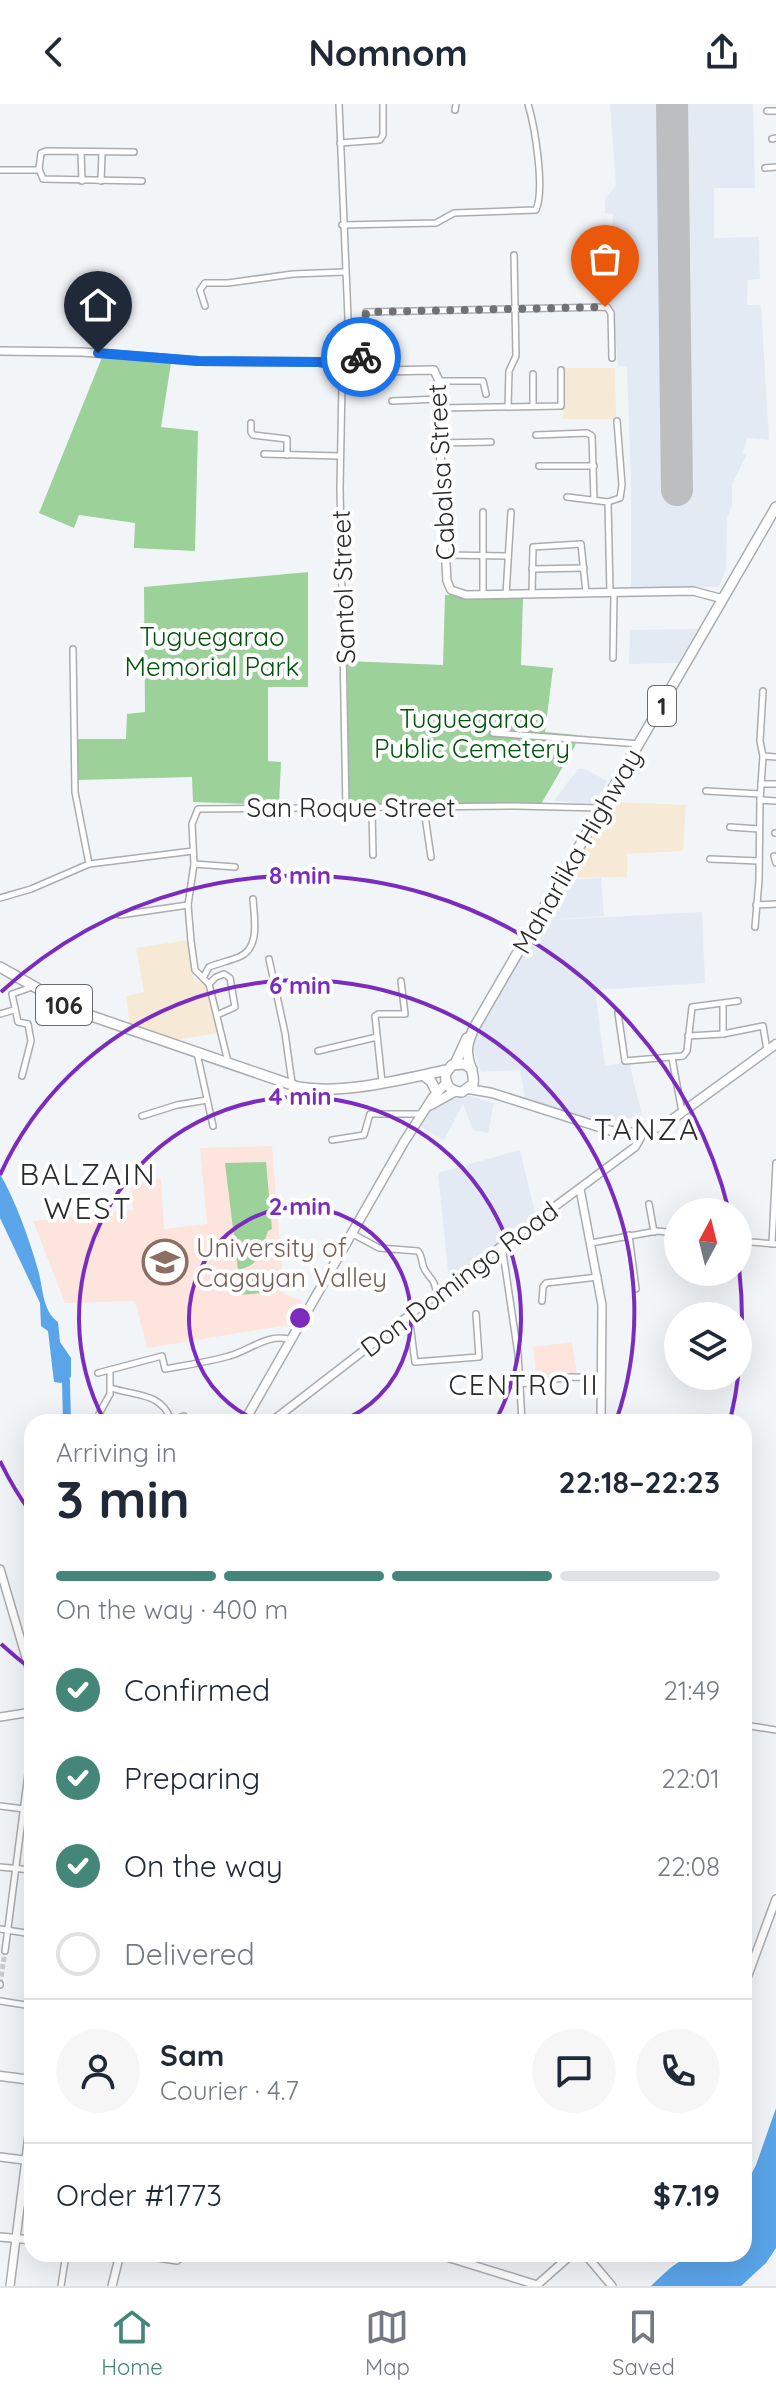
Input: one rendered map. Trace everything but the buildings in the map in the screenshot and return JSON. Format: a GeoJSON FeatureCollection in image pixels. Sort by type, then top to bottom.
{"type":"FeatureCollection","features":[{"type":"Feature","properties":{"kind":"highway","name":"Maharlika Highway"},"geometry":{"type":"LineString","coordinates":[[448,1074],[776,507]]}},
{"type":"Feature","properties":{"kind":"highway","name":"106"},"geometry":{"type":"LineString","coordinates":[[0,967],[77,1011],[293,1086],[321,1090],[448,1074]]}},
{"type":"Feature","properties":{"kind":"highway","name":"Maharlika Highway"},"geometry":{"type":"LineString","coordinates":[[473,1072],[468,1045],[474,1028]]}},
{"type":"Feature","properties":{"kind":"highway"},"geometry":{"type":"LineString","coordinates":[[469,1089],[456,1091],[448,1074],[464,1064],[473,1072]]}},
{"type":"Feature","properties":{"kind":"highway","name":"1"},"geometry":{"type":"LineString","coordinates":[[469,1089],[474,1082],[473,1072]]}},
{"type":"Feature","properties":{"kind":"highway"},"geometry":{"type":"LineString","coordinates":[[424,1076],[431,1081],[437,1093]]}},
{"type":"Feature","properties":{"kind":"main road"},"geometry":{"type":"LineString","coordinates":[[469,1089],[492,1093],[615,1132],[643,1133],[660,1128],[776,1044]]}},
{"type":"Feature","properties":{"kind":"main road"},"geometry":{"type":"LineString","coordinates":[[473,1072],[492,1093]]}},
{"type":"Feature","properties":{"kind":"main road"},"geometry":{"type":"LineString","coordinates":[[247,1414],[406,1139],[448,1074]]}},
{"type":"Feature","properties":{"kind":"main road"},"geometry":{"type":"LineString","coordinates":[[425,1112],[456,1091]]}},
{"type":"Feature","properties":{"kind":"main road"},"geometry":{"type":"LineString","coordinates":[[0,2076],[24,2079]]}},
{"type":"Feature","properties":{"kind":"street","name":"Santol Street"},"geometry":{"type":"LineString","coordinates":[[339,104],[348,325],[340,456],[346,809]]}},
{"type":"Feature","properties":{"kind":"street"},"geometry":{"type":"LineString","coordinates":[[340,143],[380,140],[383,135],[383,104]]}},
{"type":"Feature","properties":{"kind":"street"},"geometry":{"type":"LineString","coordinates":[[342,225],[436,223],[454,213],[536,210],[539,181],[528,104]]}},
{"type":"Feature","properties":{"kind":"street"},"geometry":{"type":"LineString","coordinates":[[767,111],[776,111]]}},
{"type":"Feature","properties":{"kind":"street"},"geometry":{"type":"LineString","coordinates":[[134,152],[43,152],[39,169],[42,179],[142,181]]}},
{"type":"Feature","properties":{"kind":"street"},"geometry":{"type":"LineString","coordinates":[[81,152],[82,181]]}},
{"type":"Feature","properties":{"kind":"street"},"geometry":{"type":"LineString","coordinates":[[101,181],[102,152]]}},
{"type":"Feature","properties":{"kind":"street"},"geometry":{"type":"LineString","coordinates":[[765,168],[776,167]]}},
{"type":"Feature","properties":{"kind":"street"},"geometry":{"type":"LineString","coordinates":[[0,170],[39,169]]}},
{"type":"Feature","properties":{"kind":"street"},"geometry":{"type":"LineString","coordinates":[[508,407],[509,371],[516,356],[514,255]]}},
{"type":"Feature","properties":{"kind":"street"},"geometry":{"type":"LineString","coordinates":[[205,306],[200,290],[205,283],[333,270],[344,272]]}},
{"type":"Feature","properties":{"kind":"street"},"geometry":{"type":"LineString","coordinates":[[360,368],[366,312],[609,307],[612,358]]}},
{"type":"Feature","properties":{"kind":"street","name":"Cabalsa Street"},"geometry":{"type":"LineString","coordinates":[[0,351],[82,352],[198,361],[304,361],[389,372],[434,370],[439,381],[447,581],[451,590],[459,594],[483,595],[693,591],[723,599]]}},
{"type":"Feature","properties":{"kind":"street"},"geometry":{"type":"LineString","coordinates":[[392,401],[508,407],[561,406],[561,370]]}},
{"type":"Feature","properties":{"kind":"street"},"geometry":{"type":"LineString","coordinates":[[533,374],[533,406]]}},
{"type":"Feature","properties":{"kind":"street"},"geometry":{"type":"LineString","coordinates":[[439,381],[484,382],[486,394]]}},
{"type":"Feature","properties":{"kind":"street"},"geometry":{"type":"LineString","coordinates":[[567,497],[608,502],[620,498],[617,421]]}},
{"type":"Feature","properties":{"kind":"street"},"geometry":{"type":"LineString","coordinates":[[251,423],[253,435],[286,438],[287,455]]}},
{"type":"Feature","properties":{"kind":"street"},"geometry":{"type":"LineString","coordinates":[[536,435],[590,434],[593,439],[594,500]]}},
{"type":"Feature","properties":{"kind":"street"},"geometry":{"type":"LineString","coordinates":[[440,443],[491,442]]}},
{"type":"Feature","properties":{"kind":"street"},"geometry":{"type":"LineString","coordinates":[[264,454],[340,456]]}},
{"type":"Feature","properties":{"kind":"street"},"geometry":{"type":"LineString","coordinates":[[539,466],[594,466]]}},
{"type":"Feature","properties":{"kind":"street"},"geometry":{"type":"LineString","coordinates":[[608,502],[613,658]]}},
{"type":"Feature","properties":{"kind":"street"},"geometry":{"type":"LineString","coordinates":[[483,512],[483,595]]}},
{"type":"Feature","properties":{"kind":"street"},"geometry":{"type":"LineString","coordinates":[[506,595],[511,512]]}},
{"type":"Feature","properties":{"kind":"street"},"geometry":{"type":"LineString","coordinates":[[532,594],[533,546],[581,544],[586,593]]}},
{"type":"Feature","properties":{"kind":"street"},"geometry":{"type":"LineString","coordinates":[[446,555],[507,556]]}},
{"type":"Feature","properties":{"kind":"street"},"geometry":{"type":"LineString","coordinates":[[532,569],[584,568]]}},
{"type":"Feature","properties":{"kind":"street"},"geometry":{"type":"LineString","coordinates":[[73,649],[75,792],[79,827],[89,864]]}},
{"type":"Feature","properties":{"kind":"street"},"geometry":{"type":"LineString","coordinates":[[755,927],[763,691]]}},
{"type":"Feature","properties":{"kind":"street"},"geometry":{"type":"LineString","coordinates":[[493,733],[640,744]]}},
{"type":"Feature","properties":{"kind":"street"},"geometry":{"type":"LineString","coordinates":[[763,756],[776,757]]}},
{"type":"Feature","properties":{"kind":"street"},"geometry":{"type":"LineString","coordinates":[[761,784],[776,784]]}},
{"type":"Feature","properties":{"kind":"street"},"geometry":{"type":"LineString","coordinates":[[706,791],[776,801]]}},
{"type":"Feature","properties":{"kind":"street","name":"San Roque Street"},"geometry":{"type":"LineString","coordinates":[[203,978],[195,970],[188,905],[194,864],[192,824],[198,809],[372,810],[517,806],[602,809]]}},
{"type":"Feature","properties":{"kind":"street"},"geometry":{"type":"LineString","coordinates":[[424,809],[431,857]]}},
{"type":"Feature","properties":{"kind":"street"},"geometry":{"type":"LineString","coordinates":[[372,810],[373,855]]}},
{"type":"Feature","properties":{"kind":"street"},"geometry":{"type":"LineString","coordinates":[[730,827],[759,829]]}},
{"type":"Feature","properties":{"kind":"street"},"geometry":{"type":"LineString","coordinates":[[0,898],[31,889],[89,864],[193,851]]}},
{"type":"Feature","properties":{"kind":"street"},"geometry":{"type":"LineString","coordinates":[[710,859],[759,861]]}},
{"type":"Feature","properties":{"kind":"street"},"geometry":{"type":"LineString","coordinates":[[194,864],[235,867]]}},
{"type":"Feature","properties":{"kind":"street"},"geometry":{"type":"LineString","coordinates":[[228,1063],[209,984],[203,978],[209,967],[244,956],[252,945],[253,899]]}},
{"type":"Feature","properties":{"kind":"street"},"geometry":{"type":"LineString","coordinates":[[756,905],[776,904]]}},
{"type":"Feature","properties":{"kind":"street"},"geometry":{"type":"LineString","coordinates":[[120,915],[188,905]]}},
{"type":"Feature","properties":{"kind":"street"},"geometry":{"type":"LineString","coordinates":[[269,959],[293,1086]]}},
{"type":"Feature","properties":{"kind":"street"},"geometry":{"type":"LineString","coordinates":[[224,974],[226,962]]}},
{"type":"Feature","properties":{"kind":"street"},"geometry":{"type":"LineString","coordinates":[[209,984],[212,979],[224,974]]}},
{"type":"Feature","properties":{"kind":"street"},"geometry":{"type":"LineString","coordinates":[[217,1015],[235,1007],[230,978],[224,974]]}},
{"type":"Feature","properties":{"kind":"street"},"geometry":{"type":"LineString","coordinates":[[382,1082],[375,1016],[405,1014],[401,981]]}},
{"type":"Feature","properties":{"kind":"street"},"geometry":{"type":"LineString","coordinates":[[22,1076],[32,1037],[29,1024],[19,1023],[12,993],[33,987]]}},
{"type":"Feature","properties":{"kind":"street"},"geometry":{"type":"LineString","coordinates":[[618,1013],[625,1061],[672,1058],[684,1055],[692,1007],[738,1001]]}},
{"type":"Feature","properties":{"kind":"street"},"geometry":{"type":"LineString","coordinates":[[723,1004],[723,1034]]}},
{"type":"Feature","properties":{"kind":"street"},"geometry":{"type":"LineString","coordinates":[[0,1014],[15,1010]]}},
{"type":"Feature","properties":{"kind":"street"},"geometry":{"type":"LineString","coordinates":[[688,1036],[723,1034],[763,1026],[767,1051]]}},
{"type":"Feature","properties":{"kind":"street"},"geometry":{"type":"LineString","coordinates":[[318,1051],[377,1037]]}},
{"type":"Feature","properties":{"kind":"street"},"geometry":{"type":"LineString","coordinates":[[196,1052],[213,1126]]}},
{"type":"Feature","properties":{"kind":"street"},"geometry":{"type":"LineString","coordinates":[[672,1058],[682,1113]]}},
{"type":"Feature","properties":{"kind":"street"},"geometry":{"type":"LineString","coordinates":[[142,1116],[207,1100]]}},
{"type":"Feature","properties":{"kind":"street"},"geometry":{"type":"LineString","coordinates":[[332,1140],[361,1137],[366,1133],[370,1114],[425,1112]]}},
{"type":"Feature","properties":{"kind":"street","name":"Don Domingo Road"},"geometry":{"type":"LineString","coordinates":[[281,1414],[635,1147],[643,1133]]}},
{"type":"Feature","properties":{"kind":"street"},"geometry":{"type":"LineString","coordinates":[[752,1242],[774,1244],[776,1163]]}},
{"type":"Feature","properties":{"kind":"street"},"geometry":{"type":"LineString","coordinates":[[580,1189],[602,1312],[601,1414]]}},
{"type":"Feature","properties":{"kind":"street"},"geometry":{"type":"LineString","coordinates":[[649,1204],[654,1232]]}},
{"type":"Feature","properties":{"kind":"street"},"geometry":{"type":"LineString","coordinates":[[591,1243],[629,1235],[664,1232]]}},
{"type":"Feature","properties":{"kind":"street"},"geometry":{"type":"LineString","coordinates":[[353,1234],[379,1248],[418,1251],[422,1254],[425,1271],[434,1279],[437,1294]]}},
{"type":"Feature","properties":{"kind":"street"},"geometry":{"type":"LineString","coordinates":[[629,1235],[636,1289]]}},
{"type":"Feature","properties":{"kind":"street"},"geometry":{"type":"LineString","coordinates":[[502,1245],[521,1385],[522,1414]]}},
{"type":"Feature","properties":{"kind":"street"},"geometry":{"type":"LineString","coordinates":[[542,1301],[546,1283],[598,1277]]}},
{"type":"Feature","properties":{"kind":"street"},"geometry":{"type":"LineString","coordinates":[[409,1316],[415,1362],[479,1357],[476,1314]]}},
{"type":"Feature","properties":{"kind":"street"},"geometry":{"type":"LineString","coordinates":[[98,1373],[162,1356],[165,1369],[230,1356],[256,1343],[283,1338],[291,1340]]}},
{"type":"Feature","properties":{"kind":"street"},"geometry":{"type":"LineString","coordinates":[[99,1414],[109,1399],[110,1370]]}},
{"type":"Feature","properties":{"kind":"street"},"geometry":{"type":"LineString","coordinates":[[485,1389],[571,1377],[602,1378]]}},
{"type":"Feature","properties":{"kind":"street"},"geometry":{"type":"LineString","coordinates":[[111,1388],[156,1399],[166,1414]]}},
{"type":"Feature","properties":{"kind":"street"},"geometry":{"type":"LineString","coordinates":[[0,1569],[24,1651]]}},
{"type":"Feature","properties":{"kind":"street"},"geometry":{"type":"LineString","coordinates":[[0,1717],[24,1713]]}},
{"type":"Feature","properties":{"kind":"street"},"geometry":{"type":"LineString","coordinates":[[752,1726],[776,1730]]}},
{"type":"Feature","properties":{"kind":"street"},"geometry":{"type":"LineString","coordinates":[[5,1951],[24,1802]]}},
{"type":"Feature","properties":{"kind":"street"},"geometry":{"type":"LineString","coordinates":[[0,1806],[23,1809]]}},
{"type":"Feature","properties":{"kind":"street"},"geometry":{"type":"LineString","coordinates":[[0,1867],[24,1870]]}},
{"type":"Feature","properties":{"kind":"street"},"geometry":{"type":"LineString","coordinates":[[752,1964],[776,1899]]}},
{"type":"Feature","properties":{"kind":"street"},"geometry":{"type":"LineString","coordinates":[[0,1929],[24,1933]]}},
{"type":"Feature","properties":{"kind":"street"},"geometry":{"type":"LineString","coordinates":[[0,2001],[24,2005]]}},
{"type":"Feature","properties":{"kind":"street"},"geometry":{"type":"LineString","coordinates":[[0,2157],[24,2159]]}},
{"type":"Feature","properties":{"kind":"street"},"geometry":{"type":"LineString","coordinates":[[10,2286],[24,2187]]}},
{"type":"Feature","properties":{"kind":"street"},"geometry":{"type":"LineString","coordinates":[[0,2237],[24,2239]]}},
{"type":"Feature","properties":{"kind":"street"},"geometry":{"type":"LineString","coordinates":[[61,2286],[65,2262]]}},
{"type":"Feature","properties":{"kind":"street"},"geometry":{"type":"LineString","coordinates":[[112,2286],[118,2262]]}},
{"type":"Feature","properties":{"kind":"street"},"geometry":{"type":"LineString","coordinates":[[462,2262],[537,2286],[563,2262]]}},
{"type":"Feature","properties":{"kind":"street"},"geometry":{"type":"LineString","coordinates":[[592,2262],[612,2286]]}},
{"type":"Feature","properties":{"kind":"shaded area"},"geometry":{"type":"Polygon","coordinates":[[[610,104],[753,104],[755,188],[714,188],[714,238],[759,237],[760,279],[748,280],[747,305],[761,305],[769,440],[747,438],[743,453],[746,456],[732,484],[732,505],[727,518],[726,569],[719,587],[631,588],[627,367],[618,366],[613,307],[608,306],[613,214],[605,213],[605,198],[616,186],[610,104]]]}},
{"type":"Feature","properties":{"kind":"shaded area"},"geometry":{"type":"Polygon","coordinates":[[[561,368],[615,368],[616,419],[563,419],[561,368]]]}},
{"type":"Feature","properties":{"kind":"shaded area"},"geometry":{"type":"Polygon","coordinates":[[[698,629],[678,663],[629,664],[630,630],[698,629]]]}},
{"type":"Feature","properties":{"kind":"shaded area"},"geometry":{"type":"Polygon","coordinates":[[[578,769],[585,769],[607,781],[595,804],[554,801],[578,769]]]}},
{"type":"Feature","properties":{"kind":"shaded area"},"geometry":{"type":"Polygon","coordinates":[[[616,802],[686,805],[683,851],[627,854],[627,877],[566,878],[610,805],[616,802]]]}},
{"type":"Feature","properties":{"kind":"shaded area"},"geometry":{"type":"Polygon","coordinates":[[[601,878],[604,916],[552,920],[702,912],[705,983],[595,990],[605,1066],[629,1062],[642,1115],[609,1124],[525,1098],[520,1070],[481,1072],[473,1048],[480,1027],[565,880],[601,878]]]}},
{"type":"Feature","properties":{"kind":"shaded area"},"geometry":{"type":"Polygon","coordinates":[[[189,940],[194,982],[205,982],[218,1033],[176,1040],[130,1026],[126,996],[144,992],[136,948],[189,940]]]}},
{"type":"Feature","properties":{"kind":"shaded area"},"geometry":{"type":"Polygon","coordinates":[[[467,1095],[494,1103],[488,1133],[473,1130],[463,1104],[444,1140],[421,1127],[431,1110],[446,1101],[467,1095]]]}},
{"type":"Feature","properties":{"kind":"shaded area","name":"University of Cagayan Valley"},"geometry":{"type":"Polygon","coordinates":[[[272,1146],[284,1294],[302,1301],[288,1325],[147,1348],[135,1301],[65,1303],[33,1221],[133,1210],[131,1183],[161,1179],[164,1229],[207,1224],[200,1148],[272,1146]]]}},
{"type":"Feature","properties":{"kind":"shaded area"},"geometry":{"type":"Polygon","coordinates":[[[520,1150],[536,1216],[449,1280],[438,1173],[520,1150]]]}},
{"type":"Feature","properties":{"kind":"shaded area"},"geometry":{"type":"Polygon","coordinates":[[[572,1342],[577,1374],[537,1380],[533,1347],[572,1342]]]}},
{"type":"Feature","properties":{"kind":"green space"},"geometry":{"type":"Polygon","coordinates":[[[103,355],[171,363],[161,427],[198,431],[195,551],[134,548],[135,523],[79,515],[74,528],[39,513],[103,355]]]}},
{"type":"Feature","properties":{"kind":"green space","name":"Tuguegarao Memorial Park"},"geometry":{"type":"Polygon","coordinates":[[[308,572],[308,687],[268,687],[268,761],[281,762],[279,805],[193,802],[192,777],[77,780],[73,739],[126,739],[127,714],[145,712],[144,587],[308,572]]]}},
{"type":"Feature","properties":{"kind":"green space","name":"Tuguegarao Public Cemetery"},"geometry":{"type":"Polygon","coordinates":[[[445,595],[523,597],[521,665],[553,668],[545,732],[577,735],[575,746],[541,804],[349,807],[347,661],[443,665],[445,595]]]}},
{"type":"Feature","properties":{"kind":"green space"},"geometry":{"type":"Polygon","coordinates":[[[266,1162],[272,1229],[268,1231],[256,1261],[238,1270],[225,1163],[266,1162]]]}},
{"type":"Feature","properties":{"kind":"green space"},"geometry":{"type":"Polygon","coordinates":[[[271,1272],[273,1292],[241,1295],[239,1275],[271,1272]]]}},
{"type":"Feature","properties":{"kind":"water"},"geometry":{"type":"Polygon","coordinates":[[[0,1174],[26,1233],[46,1305],[58,1322],[60,1342],[71,1358],[71,1377],[61,1383],[54,1382],[48,1331],[41,1326],[40,1303],[0,1218],[0,1174]]]}},
{"type":"Feature","properties":{"kind":"water"},"geometry":{"type":"Polygon","coordinates":[[[776,2108],[776,2248],[766,2263],[741,2286],[651,2286],[679,2262],[752,2262],[752,2173],[776,2108]]]}},
{"type":"Feature","properties":{"kind":"waterway"},"geometry":{"type":"LineString","coordinates":[[63,1371],[67,1414]]}},
{"type":"Feature","properties":{"kind":"runway"},"geometry":{"type":"LineString","coordinates":[[672,104],[677,490]]}},
{"type":"Feature","properties":{"kind":"tunnel"},"geometry":{"type":"LineString","coordinates":[[0,1984],[5,1951]]}},
{"type":"Feature","properties":{"kind":"way so far"},"geometry":{"type":"LineString","coordinates":[[361,357],[366,312],[605,307]]}},
{"type":"Feature","properties":{"kind":"place","name":"University of Cagayan Valley"},"geometry":{"type":"Point","coordinates":[165,1262]}},
{"type":"Feature","properties":{"kind":"district","name":"TANZA"},"geometry":{"type":"Point","coordinates":[647,1129]}},
{"type":"Feature","properties":{"kind":"district","name":"BALZAIN WEST"},"geometry":{"type":"Point","coordinates":[88,1191]}},
{"type":"Feature","properties":{"kind":"district","name":"CENTRO II"},"geometry":{"type":"Point","coordinates":[524,1384]}},
{"type":"Feature","properties":{"kind":"route"},"geometry":{"type":"LineString","coordinates":[[98,353],[198,361],[319,362],[360,368],[361,357]]}}]}
